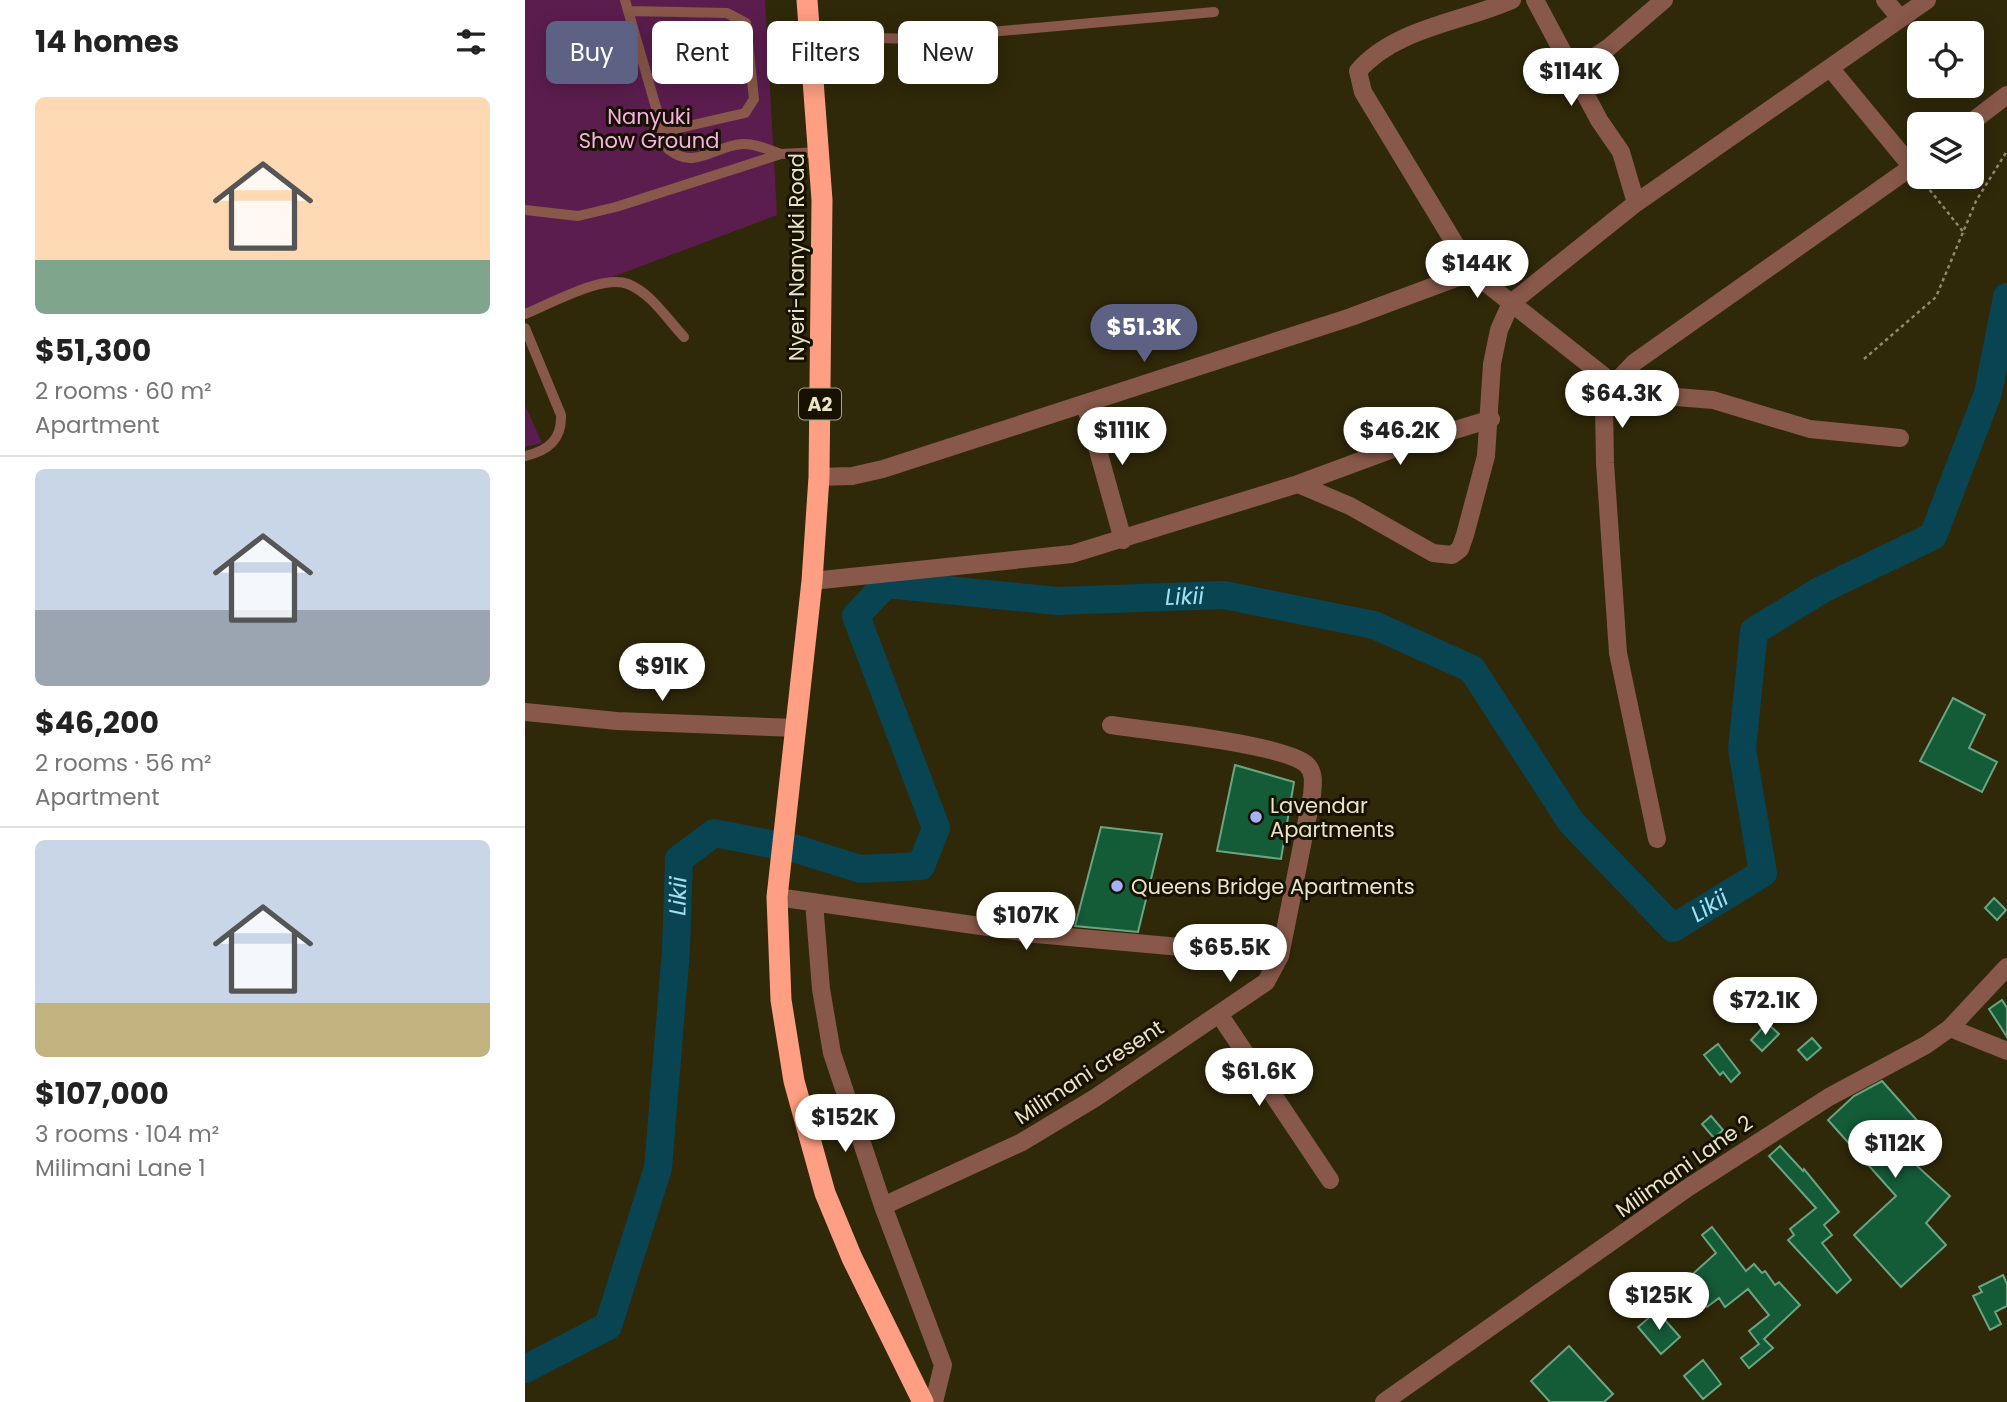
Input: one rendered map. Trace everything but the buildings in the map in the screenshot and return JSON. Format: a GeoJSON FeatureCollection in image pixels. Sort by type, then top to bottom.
{"type":"FeatureCollection","features":[{"type":"Feature","properties":{"kind":"highway","name":"Nyeri-Nanyuki Road"},"geometry":{"type":"LineString","coordinates":[[807,0],[809,21]]}},
{"type":"Feature","properties":{"kind":"highway","name":"Nyeri-Nanyuki Road"},"geometry":{"type":"LineString","coordinates":[[777,897],[812,581],[819,477],[821,152],[815,84]]}},
{"type":"Feature","properties":{"kind":"highway","name":"A2"},"geometry":{"type":"LineString","coordinates":[[777,897],[781,1000],[794,1081],[807,1135],[825,1193],[852,1258],[923,1402]]}},
{"type":"Feature","properties":{"kind":"street"},"geometry":{"type":"LineString","coordinates":[[1512,0],[1422,31],[1388,48],[1358,71],[1363,92],[1472,272],[1628,393],[1713,400],[1810,429],[1900,438]]}},
{"type":"Feature","properties":{"kind":"street"},"geometry":{"type":"LineString","coordinates":[[1535,0],[1598,120],[1621,152],[1636,203]]}},
{"type":"Feature","properties":{"kind":"street"},"geometry":{"type":"LineString","coordinates":[[1574,71],[1608,48],[1664,0]]}},
{"type":"Feature","properties":{"kind":"street"},"geometry":{"type":"LineString","coordinates":[[1885,0],[1900,18]]}},
{"type":"Feature","properties":{"kind":"street"},"geometry":{"type":"LineString","coordinates":[[1298,484],[1350,506],[1433,553],[1452,555],[1460,549],[1486,456],[1491,419],[1492,364],[1499,330],[1511,303],[1636,203],[1927,0]]}},
{"type":"Feature","properties":{"kind":"street"},"geometry":{"type":"LineString","coordinates":[[1831,69],[1907,156]]}},
{"type":"Feature","properties":{"kind":"street"},"geometry":{"type":"LineString","coordinates":[[1984,113],[2007,95]]}},
{"type":"Feature","properties":{"kind":"street"},"geometry":{"type":"LineString","coordinates":[[1657,839],[1618,653],[1603,425],[1604,405],[1614,384],[1635,362],[1907,175]]}},
{"type":"Feature","properties":{"kind":"street"},"geometry":{"type":"LineString","coordinates":[[819,477],[867,474],[1351,317],[1472,272]]}},
{"type":"Feature","properties":{"kind":"street"},"geometry":{"type":"LineString","coordinates":[[1084,404],[1123,540]]}},
{"type":"Feature","properties":{"kind":"street"},"geometry":{"type":"LineString","coordinates":[[812,581],[1039,558],[1123,540],[1491,419]]}},
{"type":"Feature","properties":{"kind":"street"},"geometry":{"type":"LineString","coordinates":[[525,712],[617,721],[797,728]]}},
{"type":"Feature","properties":{"kind":"street","name":"Milimani cresent"},"geometry":{"type":"LineString","coordinates":[[883,1206],[1022,1142],[1266,982],[1280,956],[1312,794],[1311,771],[1306,765],[1272,751],[1111,725]]}},
{"type":"Feature","properties":{"kind":"street"},"geometry":{"type":"LineString","coordinates":[[777,897],[1035,934],[1280,956]]}},
{"type":"Feature","properties":{"kind":"street"},"geometry":{"type":"LineString","coordinates":[[814,902],[821,989],[832,1053],[883,1206],[943,1365],[934,1402]]}},
{"type":"Feature","properties":{"kind":"street","name":"Milimani Lane 2"},"geometry":{"type":"LineString","coordinates":[[1384,1402],[1689,1187],[1829,1097],[1887,1069],[1950,1028],[2007,967]]}},
{"type":"Feature","properties":{"kind":"street"},"geometry":{"type":"LineString","coordinates":[[1219,1014],[1330,1180]]}},
{"type":"Feature","properties":{"kind":"street"},"geometry":{"type":"LineString","coordinates":[[1950,1028],[2007,1051]]}},
{"type":"Feature","properties":{"kind":"lane"},"geometry":{"type":"LineString","coordinates":[[625,0],[668,149],[683,159],[705,157],[744,144],[781,154]]}},
{"type":"Feature","properties":{"kind":"lane"},"geometry":{"type":"LineString","coordinates":[[628,11],[727,13],[746,23],[754,99],[745,113],[662,132]]}},
{"type":"Feature","properties":{"kind":"lane"},"geometry":{"type":"LineString","coordinates":[[884,38],[912,39],[1215,12]]}},
{"type":"Feature","properties":{"kind":"lane"},"geometry":{"type":"LineString","coordinates":[[525,210],[578,216],[616,207],[781,154],[821,152]]}},
{"type":"Feature","properties":{"kind":"lane"},"geometry":{"type":"LineString","coordinates":[[525,314],[603,282],[628,284],[649,298],[684,337]]}},
{"type":"Feature","properties":{"kind":"lane"},"geometry":{"type":"LineString","coordinates":[[525,328],[561,415],[561,428],[547,450],[525,456]]}},
{"type":"Feature","properties":{"kind":"path"},"geometry":{"type":"LineString","coordinates":[[1864,359],[1936,297],[1965,234],[1976,201],[2007,151]]}},
{"type":"Feature","properties":{"kind":"path"},"geometry":{"type":"LineString","coordinates":[[1932,189],[1965,234]]}},
{"type":"Feature","properties":{"kind":"green space","name":"Nanyuki Show Ground"},"geometry":{"type":"Polygon","coordinates":[[[525,0],[765,0],[767,84],[770,84],[777,215],[525,310],[525,0]]]}},
{"type":"Feature","properties":{"kind":"green space"},"geometry":{"type":"Polygon","coordinates":[[[525,405],[542,443],[525,447],[525,405]]]}},
{"type":"Feature","properties":{"kind":"waterway","name":"Likii"},"geometry":{"type":"LineString","coordinates":[[525,1369],[608,1326],[658,1168],[676,950],[679,859],[714,833],[797,849],[860,869],[921,866],[936,828],[856,616],[886,584],[1057,601],[1224,595],[1374,625],[1472,669],[1571,822],[1673,928],[1763,873],[1742,749],[1754,631],[1821,590],[1933,536],[1988,393],[2007,297]]}},
{"type":"Feature","properties":{"kind":"place","name":"Lavendar Apartments"},"geometry":{"type":"Point","coordinates":[1256,817]}},
{"type":"Feature","properties":{"kind":"place","name":"Queens Bridge Apartments"},"geometry":{"type":"Point","coordinates":[1117,886]}}]}
